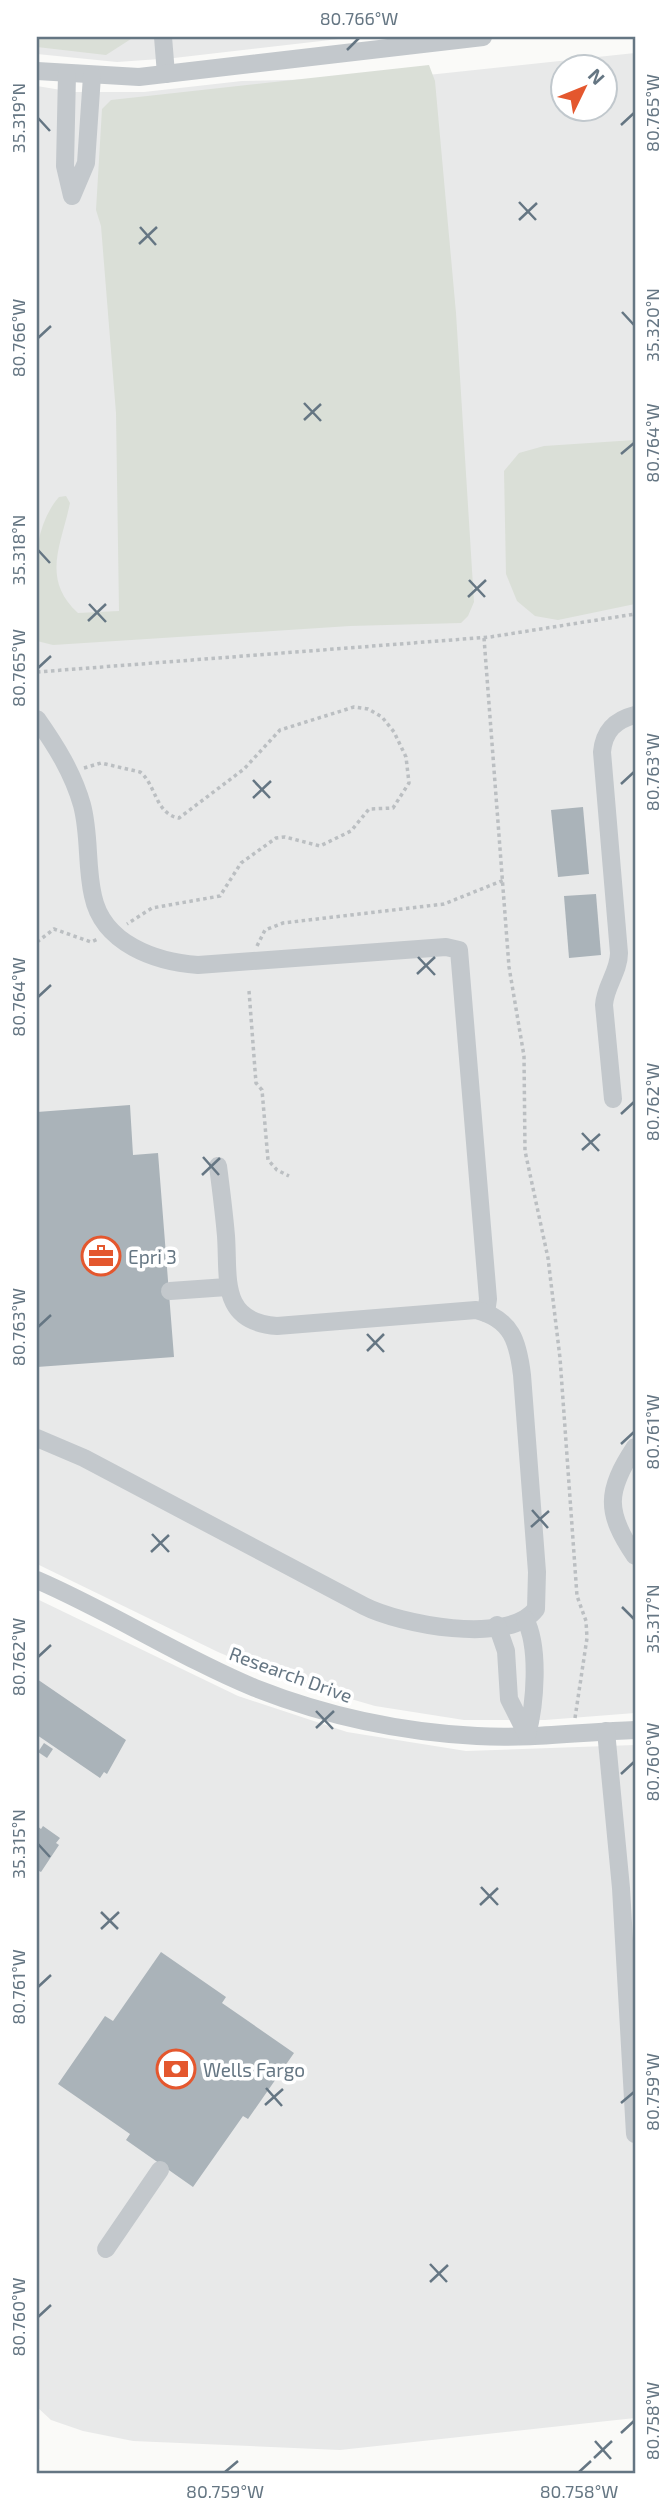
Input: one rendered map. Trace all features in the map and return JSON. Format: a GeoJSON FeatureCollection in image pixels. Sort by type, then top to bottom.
{"type":"FeatureCollection","features":[{"type":"Feature","properties":{"kind":"street"},"geometry":{"type":"LineString","coordinates":[[163,37],[166,74]]}},
{"type":"Feature","properties":{"kind":"street"},"geometry":{"type":"LineString","coordinates":[[37,71],[92,76],[166,74],[483,37]]}},
{"type":"Feature","properties":{"kind":"street"},"geometry":{"type":"LineString","coordinates":[[66,74],[65,166],[72,196],[86,163],[92,76]]}},
{"type":"Feature","properties":{"kind":"street"},"geometry":{"type":"LineString","coordinates":[[613,1098],[604,1005],[605,993],[619,962],[619,953],[602,752],[611,727],[617,721],[635,715]]}},
{"type":"Feature","properties":{"kind":"street"},"geometry":{"type":"LineString","coordinates":[[37,719],[76,785],[86,822],[93,896],[99,911],[116,934],[139,951],[169,962],[206,965],[446,947],[459,950],[486,1273],[488,1304],[485,1313]]}},
{"type":"Feature","properties":{"kind":"street"},"geometry":{"type":"LineString","coordinates":[[37,1438],[84,1458],[380,1614],[432,1627],[498,1625],[525,1619],[536,1609],[538,1598],[522,1375],[514,1336],[505,1324],[485,1313],[468,1310],[272,1326],[256,1322],[239,1310],[229,1297],[218,1166]]}},
{"type":"Feature","properties":{"kind":"street"},"geometry":{"type":"LineString","coordinates":[[170,1291],[228,1287]]}},
{"type":"Feature","properties":{"kind":"street"},"geometry":{"type":"LineString","coordinates":[[635,1447],[618,1476],[612,1507],[618,1529],[635,1556]]}},
{"type":"Feature","properties":{"kind":"street","name":"Research Drive"},"geometry":{"type":"LineString","coordinates":[[37,1580],[229,1676],[309,1707],[364,1722],[420,1732],[477,1736],[635,1730]]}},
{"type":"Feature","properties":{"kind":"street"},"geometry":{"type":"LineString","coordinates":[[525,1619],[533,1645],[533,1702],[527,1735]]}},
{"type":"Feature","properties":{"kind":"street"},"geometry":{"type":"LineString","coordinates":[[498,1625],[506,1651],[509,1699],[527,1735]]}},
{"type":"Feature","properties":{"kind":"street"},"geometry":{"type":"LineString","coordinates":[[606,1731],[621,1888],[635,2134]]}},
{"type":"Feature","properties":{"kind":"street"},"geometry":{"type":"LineString","coordinates":[[106,2249],[160,2170]]}},
{"type":"Feature","properties":{"kind":"path"},"geometry":{"type":"LineString","coordinates":[[37,672],[484,638],[635,614]]}},
{"type":"Feature","properties":{"kind":"path"},"geometry":{"type":"LineString","coordinates":[[484,638],[509,967],[524,1056],[525,1151],[548,1258],[553,1324],[560,1358],[577,1596],[586,1621],[584,1668],[575,1705],[575,1733]]}},
{"type":"Feature","properties":{"kind":"path"},"geometry":{"type":"LineString","coordinates":[[79,771],[101,763],[140,772],[163,808],[171,816],[179,818],[244,769],[280,730],[298,722],[360,707],[376,713],[388,724],[400,743],[410,771],[409,783],[393,808],[369,808],[351,831],[320,846],[279,836],[241,863],[220,896],[152,908],[123,926]]}},
{"type":"Feature","properties":{"kind":"path"},"geometry":{"type":"LineString","coordinates":[[259,962],[258,940],[272,926],[444,904],[504,880]]}},
{"type":"Feature","properties":{"kind":"path"},"geometry":{"type":"LineString","coordinates":[[37,943],[54,929],[91,942],[103,936]]}},
{"type":"Feature","properties":{"kind":"path"},"geometry":{"type":"LineString","coordinates":[[249,990],[256,1083],[262,1090],[268,1160],[273,1167],[289,1176]]}},
{"type":"Feature","properties":{"kind":"shaded area"},"geometry":{"type":"Polygon","coordinates":[[[37,37],[356,37],[117,62],[37,54],[37,37]]]}},
{"type":"Feature","properties":{"kind":"shaded area"},"geometry":{"type":"Polygon","coordinates":[[[37,37],[134,37],[106,55],[37,47],[37,37]]]}},
{"type":"Feature","properties":{"kind":"shaded area"},"geometry":{"type":"Polygon","coordinates":[[[635,53],[635,1713],[545,1720],[464,1720],[375,1706],[279,1678],[218,1652],[37,1564],[37,86],[73,92],[144,92],[242,81],[409,77],[550,62],[550,122],[620,122],[620,55],[635,53]]]}},
{"type":"Feature","properties":{"kind":"shaded area"},"geometry":{"type":"Polygon","coordinates":[[[429,65],[435,81],[456,313],[474,602],[468,616],[461,623],[350,626],[53,645],[37,641],[35,585],[38,547],[49,512],[59,497],[66,496],[70,503],[57,561],[60,588],[78,613],[119,611],[116,413],[101,226],[96,210],[102,109],[111,100],[429,65]]]}},
{"type":"Feature","properties":{"kind":"shaded area"},"geometry":{"type":"Polygon","coordinates":[[[635,440],[635,604],[558,620],[535,616],[517,601],[506,574],[504,471],[519,453],[544,446],[635,440]]]}},
{"type":"Feature","properties":{"kind":"shaded area"},"geometry":{"type":"Polygon","coordinates":[[[37,1599],[238,1696],[347,1732],[466,1751],[635,1745],[635,2418],[340,2450],[133,2441],[83,2431],[51,2420],[37,2407],[37,1599]]]}},
{"type":"Feature","properties":{"kind":"building"},"geometry":{"type":"Polygon","coordinates":[[[583,807],[589,874],[558,877],[551,810],[583,807]]]}},
{"type":"Feature","properties":{"kind":"building"},"geometry":{"type":"Polygon","coordinates":[[[596,894],[601,955],[569,958],[564,896],[596,894]]]}},
{"type":"Feature","properties":{"kind":"building","name":"Epri 3"},"geometry":{"type":"Polygon","coordinates":[[[130,1105],[133,1155],[158,1153],[174,1357],[37,1367],[37,1112],[130,1105]]]}},
{"type":"Feature","properties":{"kind":"building"},"geometry":{"type":"Polygon","coordinates":[[[37,1679],[126,1740],[107,1774],[104,1772],[100,1778],[37,1735],[37,1679]]]}},
{"type":"Feature","properties":{"kind":"building"},"geometry":{"type":"Polygon","coordinates":[[[44,1743],[53,1749],[47,1758],[38,1752],[44,1743]]]}},
{"type":"Feature","properties":{"kind":"building"},"geometry":{"type":"Polygon","coordinates":[[[37,1826],[41,1829],[43,1826],[60,1838],[56,1843],[59,1845],[41,1872],[37,1870],[37,1826]]]}},
{"type":"Feature","properties":{"kind":"building","name":"Wells Fargo"},"geometry":{"type":"Polygon","coordinates":[[[161,1952],[226,1997],[222,2003],[294,2053],[248,2119],[243,2116],[193,2187],[126,2140],[130,2134],[58,2084],[105,2016],[113,2021],[161,1952]]]}},
{"type":"Feature","properties":{"kind":"place","name":"Epri 3"},"geometry":{"type":"Point","coordinates":[101,1256]}},
{"type":"Feature","properties":{"kind":"place","name":"Wells Fargo"},"geometry":{"type":"Point","coordinates":[176,2069]}}]}
